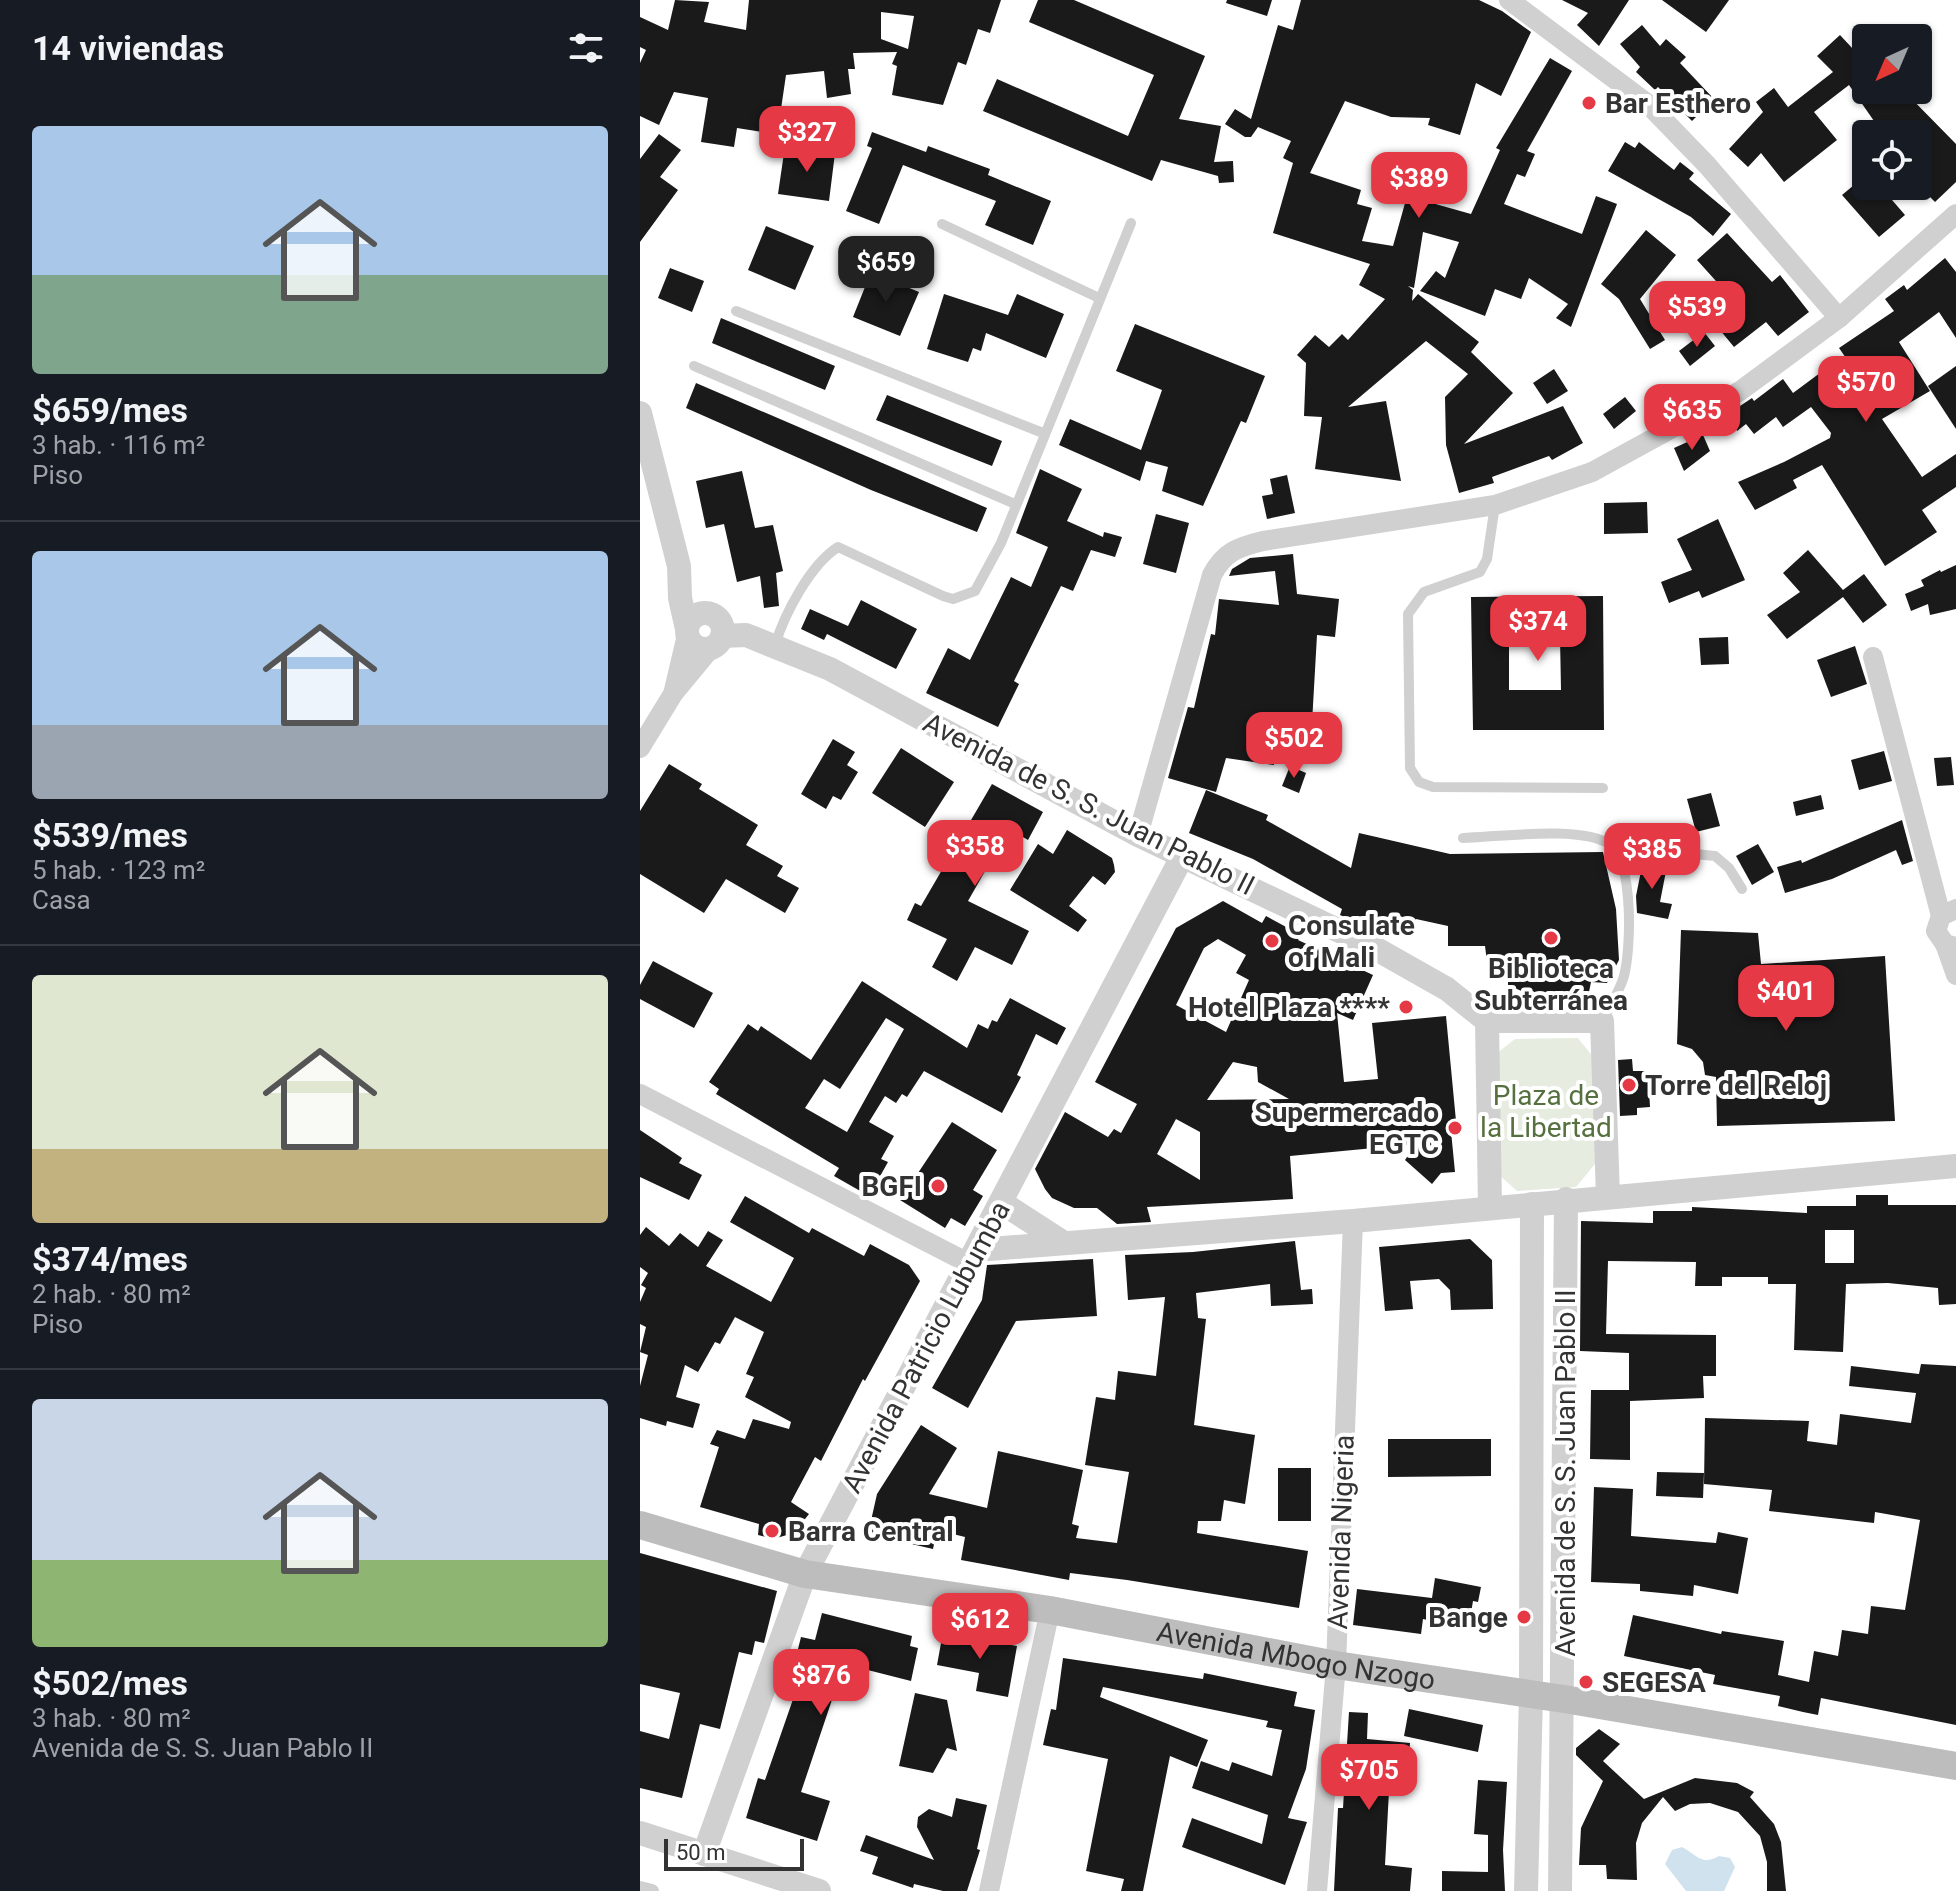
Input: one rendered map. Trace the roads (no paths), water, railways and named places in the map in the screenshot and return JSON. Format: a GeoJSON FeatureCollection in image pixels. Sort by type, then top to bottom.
{"type":"FeatureCollection","features":[{"type":"Feature","properties":{"kind":"main road","name":"Avenida Mbogo Nzogo"},"geometry":{"type":"LineString","coordinates":[[640,1525],[805,1574],[1050,1610],[1336,1665],[1564,1699],[1956,1766]]}},
{"type":"Feature","properties":{"kind":"street"},"geometry":{"type":"LineString","coordinates":[[1509,0],[1648,104],[1707,165],[1839,318]]}},
{"type":"Feature","properties":{"kind":"street"},"geometry":{"type":"LineString","coordinates":[[1138,835],[1212,575],[1221,558],[1255,543],[1495,505],[1592,472],[1740,391],[1839,318],[1956,214]]}},
{"type":"Feature","properties":{"kind":"street"},"geometry":{"type":"LineString","coordinates":[[641,417],[679,566],[680,598],[687,632],[694,645],[717,642]]}},
{"type":"Feature","properties":{"kind":"street"},"geometry":{"type":"LineString","coordinates":[[640,748],[673,694],[717,642],[722,625],[708,614],[697,589],[679,566]]}},
{"type":"Feature","properties":{"kind":"street"},"geometry":{"type":"LineString","coordinates":[[673,694],[687,632],[697,615],[708,614]]}},
{"type":"Feature","properties":{"kind":"street","name":"Avenida de S. S. Juan Pablo II"},"geometry":{"type":"LineString","coordinates":[[717,642],[746,635],[854,681],[1138,835],[1371,946],[1447,989],[1487,1021]]}},
{"type":"Feature","properties":{"kind":"street"},"geometry":{"type":"LineString","coordinates":[[1873,657],[1948,912],[1936,931],[1951,946],[1956,975]]}},
{"type":"Feature","properties":{"kind":"street","name":"Avenida Patricio Lubumba"},"geometry":{"type":"LineString","coordinates":[[704,1854],[805,1574],[1183,855]]}},
{"type":"Feature","properties":{"kind":"street"},"geometry":{"type":"LineString","coordinates":[[1490,1207],[1487,1021],[1602,1021],[1608,1197]]}},
{"type":"Feature","properties":{"kind":"street"},"geometry":{"type":"LineString","coordinates":[[640,1094],[973,1257],[1064,1243],[1353,1221],[1566,1199],[1956,1166]]}},
{"type":"Feature","properties":{"kind":"street","name":"Avenida de S. S. Juan Pablo II"},"geometry":{"type":"LineString","coordinates":[[1560,1891],[1566,1199]]}},
{"type":"Feature","properties":{"kind":"street"},"geometry":{"type":"LineString","coordinates":[[1002,1203],[1064,1243]]}},
{"type":"Feature","properties":{"kind":"street","name":"Avenida de S. S. Juan Pablo II"},"geometry":{"type":"LineString","coordinates":[[1526,1891],[1531,1696],[1532,1204]]}},
{"type":"Feature","properties":{"kind":"street","name":"Avenida Nigeria"},"geometry":{"type":"LineString","coordinates":[[1317,1891],[1336,1665],[1353,1221]]}},
{"type":"Feature","properties":{"kind":"street"},"geometry":{"type":"LineString","coordinates":[[989,1891],[1050,1610]]}},
{"type":"Feature","properties":{"kind":"street"},"geometry":{"type":"LineString","coordinates":[[640,1833],[819,1891]]}},
{"type":"Feature","properties":{"kind":"street"},"geometry":{"type":"LineString","coordinates":[[640,1888],[652,1891]]}},
{"type":"Feature","properties":{"kind":"lane"},"geometry":{"type":"LineString","coordinates":[[775,645],[816,569],[826,555],[838,547],[943,596],[953,599],[975,591],[1001,543],[1043,433],[1131,223]]}},
{"type":"Feature","properties":{"kind":"lane"},"geometry":{"type":"LineString","coordinates":[[942,224],[1099,298]]}},
{"type":"Feature","properties":{"kind":"lane"},"geometry":{"type":"LineString","coordinates":[[736,311],[1043,433]]}},
{"type":"Feature","properties":{"kind":"lane"},"geometry":{"type":"LineString","coordinates":[[694,366],[1015,504]]}},
{"type":"Feature","properties":{"kind":"lane"},"geometry":{"type":"LineString","coordinates":[[1495,505],[1487,559],[1480,572],[1424,592],[1408,614],[1410,768],[1419,782],[1433,787],[1603,788]]}},
{"type":"Feature","properties":{"kind":"lane"},"geometry":{"type":"LineString","coordinates":[[1463,838],[1583,835],[1610,846],[1715,856],[1729,868],[1742,889]]}},
{"type":"Feature","properties":{"kind":"lane"},"geometry":{"type":"LineString","coordinates":[[1602,1021],[1624,976],[1628,919],[1626,871],[1610,846]]}},
{"type":"Feature","properties":{"kind":"water"},"geometry":{"type":"Polygon","coordinates":[[[1682,1847],[1704,1860],[1719,1856],[1730,1858],[1735,1867],[1724,1891],[1686,1891],[1665,1864],[1672,1850],[1682,1847]]]}},
{"type":"Feature","properties":{"kind":"place","name":"Bar Esthero"},"geometry":{"type":"Point","coordinates":[1589,103]}},
{"type":"Feature","properties":{"kind":"place","name":"Biblioteca Subterránea"},"geometry":{"type":"Point","coordinates":[1551,938]}},
{"type":"Feature","properties":{"kind":"place","name":"Consulate of Mali"},"geometry":{"type":"Point","coordinates":[1272,941]}},
{"type":"Feature","properties":{"kind":"place","name":"Hotel Plaza ****"},"geometry":{"type":"Point","coordinates":[1406,1007]}},
{"type":"Feature","properties":{"kind":"place","name":"Torre del Reloj"},"geometry":{"type":"Point","coordinates":[1629,1085]}},
{"type":"Feature","properties":{"kind":"place","name":"Supermercado EGTC"},"geometry":{"type":"Point","coordinates":[1455,1128]}},
{"type":"Feature","properties":{"kind":"place","name":"BGFI"},"geometry":{"type":"Point","coordinates":[938,1186]}},
{"type":"Feature","properties":{"kind":"place","name":"Barra Central"},"geometry":{"type":"Point","coordinates":[772,1531]}},
{"type":"Feature","properties":{"kind":"place","name":"Bange"},"geometry":{"type":"Point","coordinates":[1524,1617]}},
{"type":"Feature","properties":{"kind":"place","name":"SEGESA"},"geometry":{"type":"Point","coordinates":[1586,1682]}},
{"type":"Feature","properties":{"kind":"park label","name":"Plaza de la Libertad"},"geometry":{"type":"Point","coordinates":[1546,1111]}}]}
